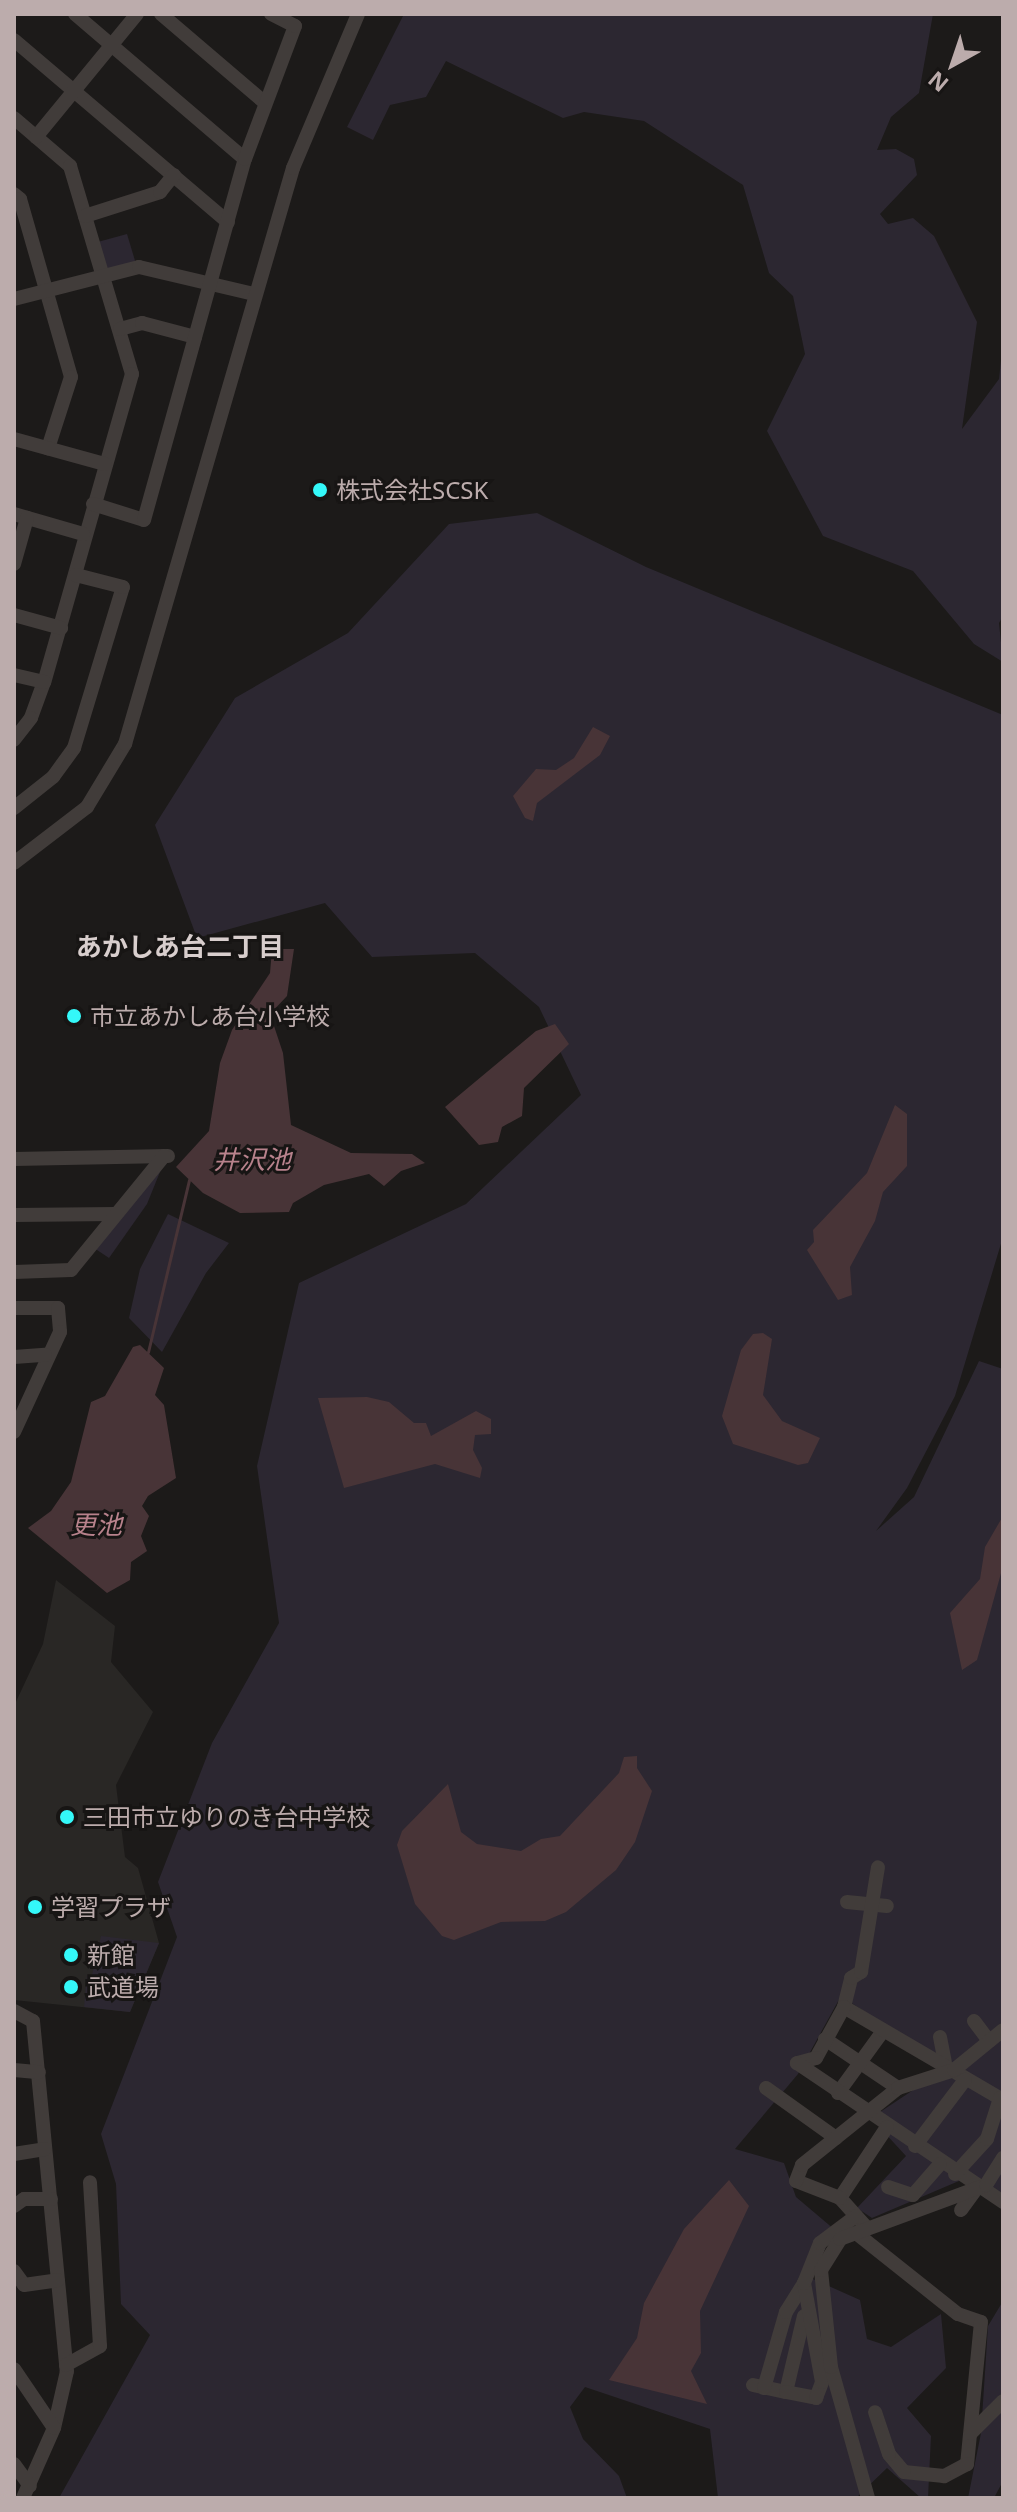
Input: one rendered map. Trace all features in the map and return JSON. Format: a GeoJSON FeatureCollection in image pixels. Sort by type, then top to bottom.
{"type":"FeatureCollection","features":[{"type":"Feature","properties":{"kind":"street"},"geometry":{"type":"LineString","coordinates":[[75,14],[245,159]]}},
{"type":"Feature","properties":{"kind":"street"},"geometry":{"type":"LineString","coordinates":[[36,137],[137,14]]}},
{"type":"Feature","properties":{"kind":"street"},"geometry":{"type":"LineString","coordinates":[[161,14],[263,101]]}},
{"type":"Feature","properties":{"kind":"street"},"geometry":{"type":"LineString","coordinates":[[93,504],[144,520],[245,159],[263,101],[295,26],[271,14]]}},
{"type":"Feature","properties":{"kind":"street"},"geometry":{"type":"LineString","coordinates":[[14,863],[87,807],[125,744],[293,168],[358,14]]}},
{"type":"Feature","properties":{"kind":"street"},"geometry":{"type":"LineString","coordinates":[[14,40],[228,222]]}},
{"type":"Feature","properties":{"kind":"street"},"geometry":{"type":"LineString","coordinates":[[14,118],[70,166],[132,374],[83,534],[76,575],[44,682],[31,718],[14,740]]}},
{"type":"Feature","properties":{"kind":"street"},"geometry":{"type":"LineString","coordinates":[[85,216],[160,192],[174,175]]}},
{"type":"Feature","properties":{"kind":"street"},"geometry":{"type":"LineString","coordinates":[[14,194],[20,199],[71,377],[48,448]]}},
{"type":"Feature","properties":{"kind":"street"},"geometry":{"type":"LineString","coordinates":[[14,299],[139,267],[254,294]]}},
{"type":"Feature","properties":{"kind":"street"},"geometry":{"type":"LineString","coordinates":[[120,329],[142,323],[195,337]]}},
{"type":"Feature","properties":{"kind":"street"},"geometry":{"type":"LineString","coordinates":[[14,439],[105,464]]}},
{"type":"Feature","properties":{"kind":"street"},"geometry":{"type":"LineString","coordinates":[[14,564],[20,516],[83,534]]}},
{"type":"Feature","properties":{"kind":"street"},"geometry":{"type":"LineString","coordinates":[[14,808],[53,777],[74,748],[123,587],[76,575]]}},
{"type":"Feature","properties":{"kind":"street"},"geometry":{"type":"LineString","coordinates":[[14,615],[61,628]]}},
{"type":"Feature","properties":{"kind":"street"},"geometry":{"type":"LineString","coordinates":[[14,675],[44,682]]}},
{"type":"Feature","properties":{"kind":"street"},"geometry":{"type":"LineString","coordinates":[[14,1159],[168,1156],[71,1270],[14,1272]]}},
{"type":"Feature","properties":{"kind":"street"},"geometry":{"type":"LineString","coordinates":[[14,1215],[116,1214]]}},
{"type":"Feature","properties":{"kind":"street"},"geometry":{"type":"LineString","coordinates":[[14,1308],[58,1308],[60,1332],[19,1407],[14,1432]]}},
{"type":"Feature","properties":{"kind":"street"},"geometry":{"type":"LineString","coordinates":[[14,1357],[45,1355]]}},
{"type":"Feature","properties":{"kind":"street"},"geometry":{"type":"LineString","coordinates":[[878,1867],[880,1905],[861,1972],[851,1978],[844,2007],[816,2058],[797,2063],[940,2164],[1003,2202]]}},
{"type":"Feature","properties":{"kind":"street"},"geometry":{"type":"LineString","coordinates":[[847,1902],[880,1905]]}},
{"type":"Feature","properties":{"kind":"street"},"geometry":{"type":"LineString","coordinates":[[844,2007],[883,2031],[910,2038],[1002,2099],[987,2139],[955,2174]]}},
{"type":"Feature","properties":{"kind":"street"},"geometry":{"type":"LineString","coordinates":[[14,2011],[33,2021],[66,2365],[54,2428],[27,2492]]}},
{"type":"Feature","properties":{"kind":"street"},"geometry":{"type":"LineString","coordinates":[[974,2021],[989,2041]]}},
{"type":"Feature","properties":{"kind":"street"},"geometry":{"type":"LineString","coordinates":[[915,2146],[955,2070],[1003,2030]]}},
{"type":"Feature","properties":{"kind":"street"},"geometry":{"type":"LineString","coordinates":[[838,2093],[883,2031]]}},
{"type":"Feature","properties":{"kind":"street"},"geometry":{"type":"LineString","coordinates":[[940,2037],[955,2070]]}},
{"type":"Feature","properties":{"kind":"street"},"geometry":{"type":"LineString","coordinates":[[825,2039],[898,2088]]}},
{"type":"Feature","properties":{"kind":"street"},"geometry":{"type":"LineString","coordinates":[[14,2070],[39,2072]]}},
{"type":"Feature","properties":{"kind":"street"},"geometry":{"type":"LineString","coordinates":[[875,2412],[889,2454],[904,2472],[944,2476],[967,2464],[981,2322],[958,2314],[862,2230],[856,2216],[840,2198],[796,2181],[802,2165],[898,2088],[955,2070]]}},
{"type":"Feature","properties":{"kind":"street"},"geometry":{"type":"LineString","coordinates":[[766,2088],[836,2138]]}},
{"type":"Feature","properties":{"kind":"street"},"geometry":{"type":"LineString","coordinates":[[840,2198],[887,2127]]}},
{"type":"Feature","properties":{"kind":"street"},"geometry":{"type":"LineString","coordinates":[[987,2139],[1003,2151]]}},
{"type":"Feature","properties":{"kind":"street"},"geometry":{"type":"LineString","coordinates":[[14,2154],[45,2149]]}},
{"type":"Feature","properties":{"kind":"street"},"geometry":{"type":"LineString","coordinates":[[868,2498],[831,2367],[819,2287],[829,2252],[840,2239],[986,2185],[1003,2158]]}},
{"type":"Feature","properties":{"kind":"street"},"geometry":{"type":"LineString","coordinates":[[888,2187],[913,2195],[940,2164]]}},
{"type":"Feature","properties":{"kind":"street"},"geometry":{"type":"LineString","coordinates":[[66,2365],[100,2346],[90,2182]]}},
{"type":"Feature","properties":{"kind":"street"},"geometry":{"type":"LineString","coordinates":[[961,2210],[976,2188]]}},
{"type":"Feature","properties":{"kind":"street"},"geometry":{"type":"LineString","coordinates":[[14,2206],[24,2199],[51,2199]]}},
{"type":"Feature","properties":{"kind":"street"},"geometry":{"type":"LineString","coordinates":[[804,2283],[806,2308],[822,2382],[816,2398],[759,2386],[786,2312],[804,2283],[820,2243],[856,2216]]}},
{"type":"Feature","properties":{"kind":"street"},"geometry":{"type":"LineString","coordinates":[[14,2271],[24,2285],[58,2280]]}},
{"type":"Feature","properties":{"kind":"street"},"geometry":{"type":"LineString","coordinates":[[786,2392],[806,2308]]}},
{"type":"Feature","properties":{"kind":"street"},"geometry":{"type":"LineString","coordinates":[[796,2353],[816,2359]]}},
{"type":"Feature","properties":{"kind":"street"},"geometry":{"type":"LineString","coordinates":[[14,2369],[54,2428]]}},
{"type":"Feature","properties":{"kind":"street"},"geometry":{"type":"LineString","coordinates":[[971,2433],[1003,2401]]}},
{"type":"Feature","properties":{"kind":"street"},"geometry":{"type":"LineString","coordinates":[[14,2464],[27,2492]]}},
{"type":"Feature","properties":{"kind":"shaded area"},"geometry":{"type":"Polygon","coordinates":[[[404,14],[933,14],[919,93],[891,117],[877,150],[896,149],[914,159],[917,175],[880,214],[888,224],[913,218],[934,236],[977,322],[962,429],[999,379],[1003,342],[1003,616],[999,623],[1003,662],[974,644],[913,571],[823,536],[767,431],[805,354],[793,296],[769,273],[743,185],[644,121],[584,112],[563,118],[446,61],[426,97],[390,105],[373,140],[347,127],[404,14]]]}},
{"type":"Feature","properties":{"kind":"shaded area"},"geometry":{"type":"Polygon","coordinates":[[[127,234],[136,264],[104,276],[94,243],[127,234]]]}},
{"type":"Feature","properties":{"kind":"shaded area"},"geometry":{"type":"Polygon","coordinates":[[[537,513],[646,567],[1003,715],[1003,1237],[955,1396],[907,1488],[876,1531],[914,1497],[979,1361],[1003,1369],[1003,2204],[966,2178],[872,2218],[857,2208],[906,2156],[871,2118],[948,2067],[841,1996],[798,2074],[735,2149],[784,2163],[796,2197],[835,2230],[804,2275],[860,2300],[867,2339],[891,2347],[941,2314],[946,2368],[907,2408],[931,2436],[928,2498],[921,2498],[887,2468],[856,2498],[718,2498],[710,2429],[585,2387],[570,2407],[583,2439],[619,2476],[627,2498],[59,2498],[150,2335],[121,2304],[116,2184],[101,2134],[177,1937],[158,1882],[212,1743],[279,1623],[257,1466],[299,1283],[466,1204],[581,1095],[539,1007],[475,953],[372,957],[325,903],[197,938],[155,825],[235,698],[348,633],[449,524],[537,513]]]}},
{"type":"Feature","properties":{"kind":"shaded area"},"geometry":{"type":"Polygon","coordinates":[[[164,1162],[147,1204],[109,1258],[94,1248],[164,1162]]]}},
{"type":"Feature","properties":{"kind":"shaded area"},"geometry":{"type":"Polygon","coordinates":[[[168,1214],[229,1243],[206,1273],[162,1352],[129,1318],[140,1269],[168,1214]]]}},
{"type":"Feature","properties":{"kind":"shaded area","name":"三田市立ゆりのき台中学校"},"geometry":{"type":"Polygon","coordinates":[[[56,1580],[115,1626],[111,1662],[153,1712],[116,1785],[125,1857],[138,1868],[159,1943],[130,2012],[14,2000],[14,1706],[43,1644],[56,1580]]]}},
{"type":"Feature","properties":{"kind":"shaded area"},"geometry":{"type":"Polygon","coordinates":[[[101,1936],[159,1943],[130,2012],[84,2007],[87,1975],[92,1975],[101,1936]]]}},
{"type":"Feature","properties":{"kind":"shaded area"},"geometry":{"type":"Polygon","coordinates":[[[1003,2301],[1003,2481],[994,2498],[968,2498],[981,2433],[988,2326],[1003,2301]]]}},
{"type":"Feature","properties":{"kind":"water"},"geometry":{"type":"Polygon","coordinates":[[[593,727],[610,736],[600,755],[537,803],[533,821],[525,818],[513,796],[536,769],[556,770],[574,758],[593,727]]]}},
{"type":"Feature","properties":{"kind":"water","name":"井沢池"},"geometry":{"type":"Polygon","coordinates":[[[272,949],[294,949],[287,996],[270,1014],[283,1053],[291,1125],[351,1153],[412,1154],[425,1163],[401,1171],[384,1186],[369,1174],[324,1185],[293,1203],[289,1212],[240,1213],[203,1193],[176,1167],[209,1131],[220,1063],[232,1030],[270,973],[272,949]]]}},
{"type":"Feature","properties":{"kind":"water"},"geometry":{"type":"Polygon","coordinates":[[[555,1024],[569,1044],[524,1088],[522,1116],[502,1127],[498,1142],[479,1145],[445,1107],[536,1031],[555,1024]]]}},
{"type":"Feature","properties":{"kind":"water"},"geometry":{"type":"Polygon","coordinates":[[[895,1105],[907,1114],[907,1166],[883,1192],[875,1221],[850,1267],[852,1295],[838,1300],[807,1250],[814,1242],[813,1230],[867,1173],[895,1105]]]}},
{"type":"Feature","properties":{"kind":"water"},"geometry":{"type":"Polygon","coordinates":[[[763,1333],[772,1339],[763,1395],[782,1421],[820,1438],[808,1463],[798,1465],[733,1444],[722,1416],[741,1350],[753,1334],[763,1333]]]}},
{"type":"Feature","properties":{"kind":"water","name":"更池"},"geometry":{"type":"Polygon","coordinates":[[[140,1345],[164,1368],[155,1395],[164,1405],[176,1478],[148,1496],[142,1506],[149,1516],[141,1536],[147,1551],[131,1562],[130,1580],[107,1593],[28,1528],[51,1511],[71,1482],[91,1402],[105,1396],[133,1347],[140,1345]]]}},
{"type":"Feature","properties":{"kind":"water"},"geometry":{"type":"Polygon","coordinates":[[[367,1397],[389,1402],[414,1423],[426,1423],[431,1436],[476,1411],[491,1419],[491,1434],[475,1435],[473,1450],[482,1468],[480,1478],[435,1464],[344,1488],[318,1398],[367,1397]]]}},
{"type":"Feature","properties":{"kind":"water"},"geometry":{"type":"Polygon","coordinates":[[[1003,1516],[1003,1566],[977,1660],[962,1670],[950,1613],[980,1579],[985,1547],[1003,1516]]]}},
{"type":"Feature","properties":{"kind":"water"},"geometry":{"type":"Polygon","coordinates":[[[637,1756],[637,1768],[652,1791],[635,1842],[616,1870],[566,1912],[545,1921],[501,1922],[454,1940],[442,1936],[415,1904],[397,1845],[402,1831],[448,1784],[461,1832],[477,1844],[521,1851],[541,1839],[560,1836],[619,1773],[624,1757],[637,1756]]]}},
{"type":"Feature","properties":{"kind":"water"},"geometry":{"type":"Polygon","coordinates":[[[729,2180],[749,2206],[700,2311],[701,2353],[691,2371],[707,2404],[609,2380],[637,2338],[644,2303],[684,2229],[729,2180]]]}},
{"type":"Feature","properties":{"kind":"waterway"},"geometry":{"type":"LineString","coordinates":[[148,1352],[189,1180]]}},
{"type":"Feature","properties":{"kind":"place","name":"株式会社SCSK"},"geometry":{"type":"Point","coordinates":[320,490]}},
{"type":"Feature","properties":{"kind":"place","name":"市立あかしあ台小学校"},"geometry":{"type":"Point","coordinates":[74,1016]}},
{"type":"Feature","properties":{"kind":"place","name":"三田市立ゆりのき台中学校"},"geometry":{"type":"Point","coordinates":[67,1817]}},
{"type":"Feature","properties":{"kind":"place","name":"学習プラザ"},"geometry":{"type":"Point","coordinates":[35,1907]}},
{"type":"Feature","properties":{"kind":"place","name":"新館"},"geometry":{"type":"Point","coordinates":[71,1955]}},
{"type":"Feature","properties":{"kind":"place","name":"武道場"},"geometry":{"type":"Point","coordinates":[71,1987]}},
{"type":"Feature","properties":{"kind":"district","name":"あかしあ台二丁目"},"geometry":{"type":"Point","coordinates":[180,947]}}]}
